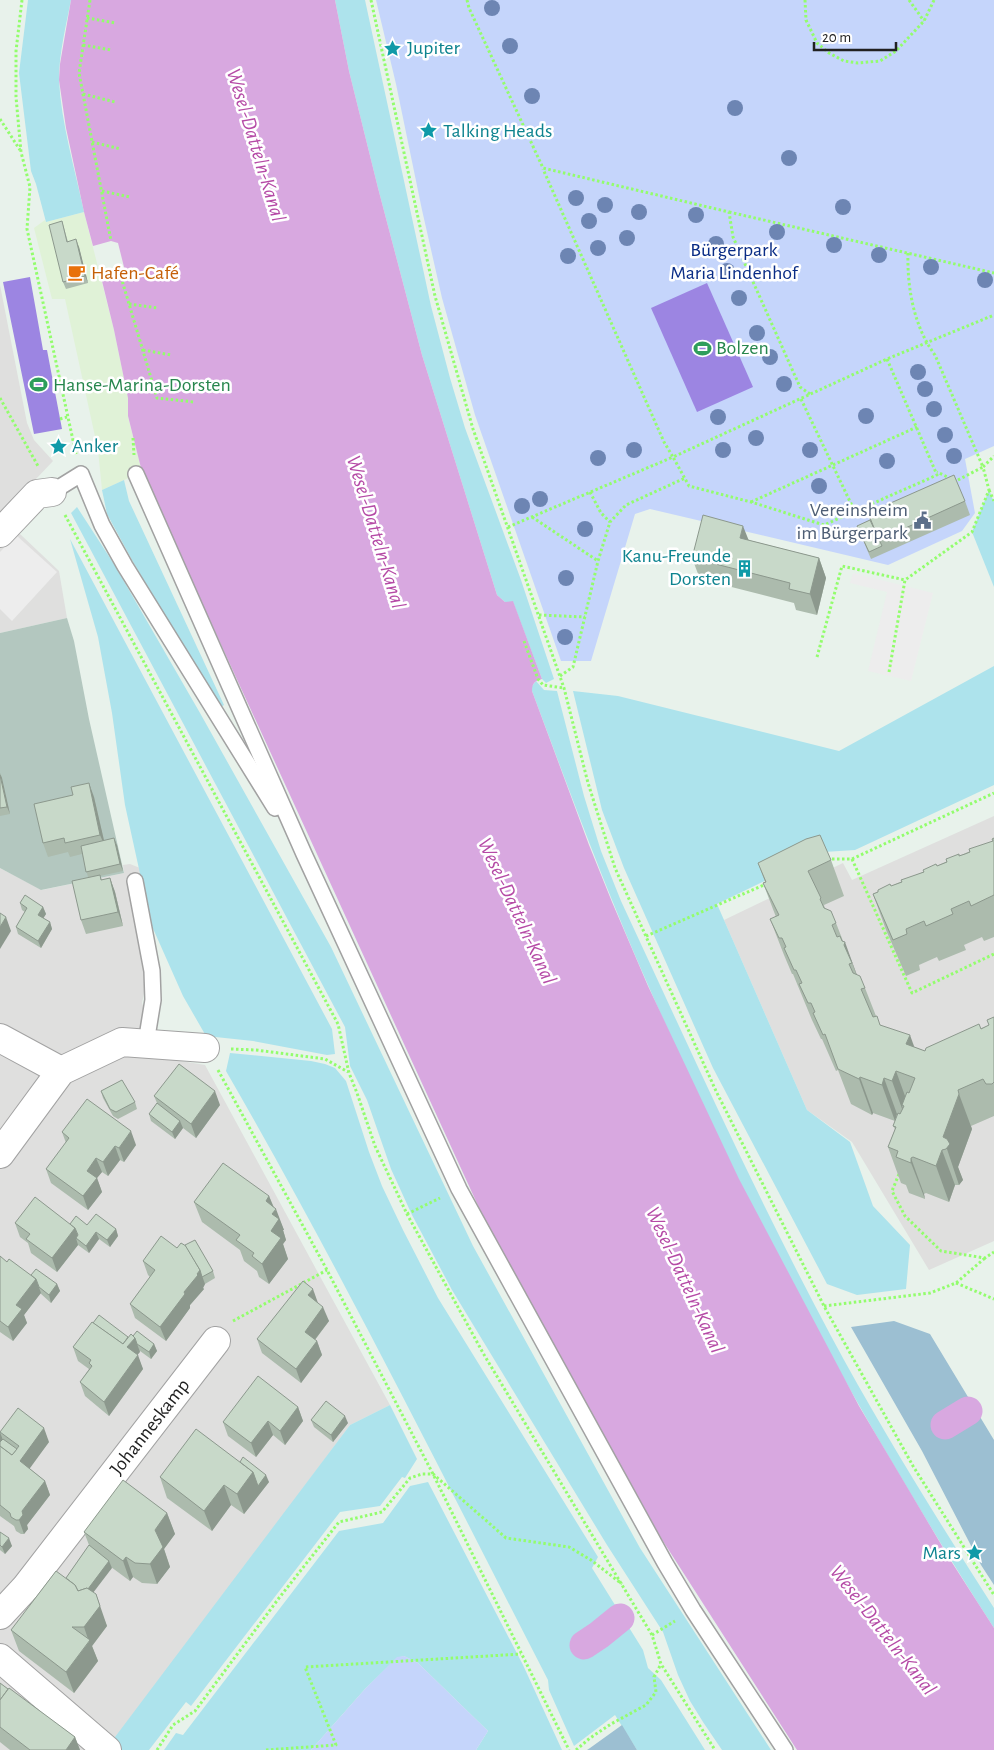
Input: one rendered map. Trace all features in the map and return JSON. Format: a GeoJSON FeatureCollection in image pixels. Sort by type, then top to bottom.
{"type":"FeatureCollection","features":[{"type":"Feature","properties":{"kind":"street"},"geometry":{"type":"LineString","coordinates":[[0,533],[37,494],[52,492]]}},
{"type":"Feature","properties":{"kind":"street"},"geometry":{"type":"LineString","coordinates":[[0,1038],[61,1071]]}},
{"type":"Feature","properties":{"kind":"street"},"geometry":{"type":"LineString","coordinates":[[0,1154],[61,1071],[122,1042],[205,1048]]}},
{"type":"Feature","properties":{"kind":"street","name":"Johanneskamp"},"geometry":{"type":"LineString","coordinates":[[0,1615],[26,1587],[216,1341]]}},
{"type":"Feature","properties":{"kind":"street"},"geometry":{"type":"LineString","coordinates":[[0,1658],[107,1750]]}},
{"type":"Feature","properties":{"kind":"lane"},"geometry":{"type":"LineString","coordinates":[[52,492],[81,474],[102,526],[125,566],[304,854]]}},
{"type":"Feature","properties":{"kind":"lane"},"geometry":{"type":"LineString","coordinates":[[136,474],[304,854],[459,1189],[664,1563],[785,1750]]}},
{"type":"Feature","properties":{"kind":"lane"},"geometry":{"type":"LineString","coordinates":[[134,881],[152,971],[152,1000],[146,1043]]}},
{"type":"Feature","properties":{"kind":"path"},"geometry":{"type":"LineString","coordinates":[[22,0],[16,51],[16,97],[21,152],[30,187],[27,229],[81,474]]}},
{"type":"Feature","properties":{"kind":"path"},"geometry":{"type":"LineString","coordinates":[[90,0],[79,73],[111,241]]}},
{"type":"Feature","properties":{"kind":"path"},"geometry":{"type":"LineString","coordinates":[[371,0],[435,296],[473,429],[564,688],[588,783],[615,868],[716,1091],[824,1306],[913,1466],[994,1596]]}},
{"type":"Feature","properties":{"kind":"path"},"geometry":{"type":"LineString","coordinates":[[467,0],[664,442],[689,486],[751,502],[824,525],[938,475],[887,359]]}},
{"type":"Feature","properties":{"kind":"path"},"geometry":{"type":"LineString","coordinates":[[805,0],[806,20],[817,43],[829,53],[844,61],[858,63],[880,61],[896,51],[924,21],[934,0]]}},
{"type":"Feature","properties":{"kind":"path"},"geometry":{"type":"LineString","coordinates":[[909,0],[924,21]]}},
{"type":"Feature","properties":{"kind":"path"},"geometry":{"type":"LineString","coordinates":[[87,18],[116,23]]}},
{"type":"Feature","properties":{"kind":"path"},"geometry":{"type":"LineString","coordinates":[[84,45],[111,50]]}},
{"type":"Feature","properties":{"kind":"path"},"geometry":{"type":"LineString","coordinates":[[83,94],[115,102]]}},
{"type":"Feature","properties":{"kind":"path"},"geometry":{"type":"LineString","coordinates":[[0,119],[21,152]]}},
{"type":"Feature","properties":{"kind":"path"},"geometry":{"type":"LineString","coordinates":[[92,142],[121,149]]}},
{"type":"Feature","properties":{"kind":"path"},"geometry":{"type":"LineString","coordinates":[[543,168],[994,273]]}},
{"type":"Feature","properties":{"kind":"path"},"geometry":{"type":"LineString","coordinates":[[102,191],[130,197]]}},
{"type":"Feature","properties":{"kind":"path"},"geometry":{"type":"LineString","coordinates":[[729,212],[733,237],[800,387],[810,394]]}},
{"type":"Feature","properties":{"kind":"path"},"geometry":{"type":"LineString","coordinates":[[908,253],[909,281],[918,324],[983,468],[994,501]]}},
{"type":"Feature","properties":{"kind":"path"},"geometry":{"type":"LineString","coordinates":[[121,277],[156,398],[194,402]]}},
{"type":"Feature","properties":{"kind":"path"},"geometry":{"type":"LineString","coordinates":[[129,304],[158,308]]}},
{"type":"Feature","properties":{"kind":"path"},"geometry":{"type":"LineString","coordinates":[[508,527],[673,456],[925,342],[994,315]]}},
{"type":"Feature","properties":{"kind":"path"},"geometry":{"type":"LineString","coordinates":[[142,350],[171,355]]}},
{"type":"Feature","properties":{"kind":"path"},"geometry":{"type":"LineString","coordinates":[[0,398],[338,1024],[348,1072],[358,1093],[375,1146],[407,1214],[483,1353],[652,1635],[661,1664],[715,1750]]}},
{"type":"Feature","properties":{"kind":"path"},"geometry":{"type":"LineString","coordinates":[[801,399],[855,512]]}},
{"type":"Feature","properties":{"kind":"path"},"geometry":{"type":"LineString","coordinates":[[60,419],[67,417]]}},
{"type":"Feature","properties":{"kind":"path"},"geometry":{"type":"LineString","coordinates":[[751,502],[917,427]]}},
{"type":"Feature","properties":{"kind":"path"},"geometry":{"type":"LineString","coordinates":[[936,472],[956,480],[983,468],[994,456]]}},
{"type":"Feature","properties":{"kind":"path"},"geometry":{"type":"LineString","coordinates":[[560,676],[573,667],[598,561],[610,522],[626,506],[685,478]]}},
{"type":"Feature","properties":{"kind":"path"},"geometry":{"type":"LineString","coordinates":[[889,672],[905,580],[972,532],[989,490]]}},
{"type":"Feature","properties":{"kind":"path"},"geometry":{"type":"LineString","coordinates":[[590,492],[601,513],[610,522]]}},
{"type":"Feature","properties":{"kind":"path"},"geometry":{"type":"LineString","coordinates":[[532,517],[598,561]]}},
{"type":"Feature","properties":{"kind":"path"},"geometry":{"type":"LineString","coordinates":[[817,657],[842,566],[905,580]]}},
{"type":"Feature","properties":{"kind":"path"},"geometry":{"type":"LineString","coordinates":[[538,615],[584,617]]}},
{"type":"Feature","properties":{"kind":"path"},"geometry":{"type":"LineString","coordinates":[[524,641],[538,679],[543,685],[564,688]]}},
{"type":"Feature","properties":{"kind":"path"},"geometry":{"type":"LineString","coordinates":[[821,859],[852,859],[994,793]]}},
{"type":"Feature","properties":{"kind":"path"},"geometry":{"type":"LineString","coordinates":[[852,859],[912,993],[994,954]]}},
{"type":"Feature","properties":{"kind":"path"},"geometry":{"type":"LineString","coordinates":[[646,936],[770,882]]}},
{"type":"Feature","properties":{"kind":"path"},"geometry":{"type":"LineString","coordinates":[[205,1048],[256,1050],[325,1059],[348,1072]]}},
{"type":"Feature","properties":{"kind":"path"},"geometry":{"type":"LineString","coordinates":[[205,1048],[327,1270],[433,1474],[568,1750]]}},
{"type":"Feature","properties":{"kind":"path"},"geometry":{"type":"LineString","coordinates":[[902,1166],[892,1192],[905,1216],[941,1250],[985,1258]]}},
{"type":"Feature","properties":{"kind":"path"},"geometry":{"type":"LineString","coordinates":[[407,1214],[459,1189]]}},
{"type":"Feature","properties":{"kind":"path"},"geometry":{"type":"LineString","coordinates":[[824,1306],[930,1293],[956,1283],[994,1252]]}},
{"type":"Feature","properties":{"kind":"path"},"geometry":{"type":"LineString","coordinates":[[216,1341],[230,1322],[327,1270]]}},
{"type":"Feature","properties":{"kind":"path"},"geometry":{"type":"LineString","coordinates":[[956,1283],[994,1299]]}},
{"type":"Feature","properties":{"kind":"path"},"geometry":{"type":"LineString","coordinates":[[156,1750],[173,1725],[195,1711],[279,1598],[339,1522],[382,1512],[410,1478],[422,1474],[433,1474],[506,1538],[569,1547],[591,1560],[624,1586]]}},
{"type":"Feature","properties":{"kind":"path"},"geometry":{"type":"LineString","coordinates":[[266,1750],[336,1745],[305,1667],[520,1654]]}},
{"type":"Feature","properties":{"kind":"path"},"geometry":{"type":"LineString","coordinates":[[576,1750],[604,1729],[646,1705],[656,1692],[654,1677],[661,1664]]}},
{"type":"Feature","properties":{"kind":"shaded area"},"geometry":{"type":"Polygon","coordinates":[[[28,0],[71,0],[61,50],[59,80],[65,129],[84,212],[46,222],[31,171],[19,73],[28,0]]]}},
{"type":"Feature","properties":{"kind":"shaded area"},"geometry":{"type":"Polygon","coordinates":[[[335,0],[365,0],[431,306],[450,378],[465,428],[521,580],[554,679],[546,683],[542,679],[513,602],[505,602],[497,595],[422,355],[349,71],[335,0]]]}},
{"type":"Feature","properties":{"kind":"shaded area"},"geometry":{"type":"Polygon","coordinates":[[[84,212],[114,330],[128,398],[128,417],[142,472],[102,490],[98,450],[65,299],[52,299],[34,228],[45,220],[46,222],[84,212]]]}},
{"type":"Feature","properties":{"kind":"shaded area","name":"Hanse-Marina-Dorsten"},"geometry":{"type":"Polygon","coordinates":[[[30,277],[43,350],[47,350],[62,429],[34,434],[3,282],[30,277]]]}},
{"type":"Feature","properties":{"kind":"shaded area","name":"Bolzen"},"geometry":{"type":"Polygon","coordinates":[[[707,283],[753,387],[697,412],[651,308],[707,283]]]}},
{"type":"Feature","properties":{"kind":"shaded area"},"geometry":{"type":"Polygon","coordinates":[[[0,285],[27,423],[34,440],[53,461],[1,516],[59,571],[67,618],[0,633],[0,285]]]}},
{"type":"Feature","properties":{"kind":"shaded area"},"geometry":{"type":"Polygon","coordinates":[[[124,480],[129,501],[224,705],[219,708],[107,514],[102,490],[124,480]]]}},
{"type":"Feature","properties":{"kind":"shaded area"},"geometry":{"type":"Polygon","coordinates":[[[989,490],[994,502],[994,587],[972,532],[989,490]]]}},
{"type":"Feature","properties":{"kind":"shaded area"},"geometry":{"type":"Polygon","coordinates":[[[77,507],[114,564],[331,947],[473,1246],[640,1548],[771,1750],[722,1750],[690,1701],[678,1675],[663,1632],[607,1545],[452,1290],[412,1215],[391,1169],[367,1100],[350,1066],[345,1027],[71,513],[77,507]]]}},
{"type":"Feature","properties":{"kind":"shaded area"},"geometry":{"type":"Polygon","coordinates":[[[16,535],[57,572],[12,621],[0,609],[0,552],[16,535]]]}},
{"type":"Feature","properties":{"kind":"shaded area"},"geometry":{"type":"Polygon","coordinates":[[[70,539],[332,1029],[335,1054],[327,1055],[253,1041],[206,1036],[183,996],[151,924],[125,805],[112,713],[98,637],[70,539]]]}},
{"type":"Feature","properties":{"kind":"shaded area"},"geometry":{"type":"Polygon","coordinates":[[[853,573],[933,593],[911,681],[868,671],[887,592],[850,583],[853,573]]]}},
{"type":"Feature","properties":{"kind":"shaded area"},"geometry":{"type":"Polygon","coordinates":[[[67,618],[74,641],[89,719],[124,873],[41,890],[0,868],[0,633],[67,618]]]}},
{"type":"Feature","properties":{"kind":"shaded area"},"geometry":{"type":"Polygon","coordinates":[[[994,666],[994,785],[855,850],[824,852],[717,904],[807,1110],[850,1142],[873,1206],[910,1245],[906,1289],[857,1295],[827,1284],[713,1068],[624,868],[602,810],[573,691],[618,696],[839,751],[994,666]]]}},
{"type":"Feature","properties":{"kind":"shaded area"},"geometry":{"type":"Polygon","coordinates":[[[536,681],[544,690],[557,691],[584,796],[601,851],[621,901],[749,1174],[803,1283],[850,1371],[910,1474],[994,1608],[994,1628],[898,1473],[853,1394],[808,1314],[725,1151],[648,985],[602,875],[532,691],[532,686],[536,681]]]}},
{"type":"Feature","properties":{"kind":"shaded area"},"geometry":{"type":"Polygon","coordinates":[[[994,816],[994,1241],[929,1270],[852,1142],[807,1110],[724,920],[843,863],[852,880],[994,816]]]}},
{"type":"Feature","properties":{"kind":"shaded area"},"geometry":{"type":"Polygon","coordinates":[[[130,864],[140,868],[151,924],[138,928],[147,978],[142,1003],[163,1058],[205,1065],[390,1405],[350,1425],[109,1750],[0,1750],[0,868],[42,890],[124,873],[123,865],[130,864]]]}},
{"type":"Feature","properties":{"kind":"shaded area"},"geometry":{"type":"Polygon","coordinates":[[[230,1053],[325,1064],[335,1068],[346,1081],[382,1186],[438,1298],[598,1557],[592,1568],[643,1650],[648,1668],[661,1680],[705,1750],[637,1750],[615,1715],[574,1746],[549,1690],[548,1680],[430,1450],[351,1297],[226,1071],[230,1053]]]}},
{"type":"Feature","properties":{"kind":"shaded area"},"geometry":{"type":"Polygon","coordinates":[[[894,1321],[930,1334],[994,1440],[994,1585],[981,1565],[922,1451],[851,1327],[894,1321]]]}},
{"type":"Feature","properties":{"kind":"shaded area"},"geometry":{"type":"Polygon","coordinates":[[[390,1405],[417,1459],[405,1478],[402,1477],[380,1506],[340,1512],[191,1706],[186,1702],[149,1750],[122,1750],[112,1741],[350,1425],[390,1405]]]}},
{"type":"Feature","properties":{"kind":"shaded area"},"geometry":{"type":"Polygon","coordinates":[[[428,1482],[523,1665],[562,1750],[476,1750],[488,1731],[418,1663],[404,1656],[397,1658],[365,1689],[311,1750],[164,1750],[176,1733],[183,1735],[339,1531],[383,1523],[410,1486],[428,1482]]]}},
{"type":"Feature","properties":{"kind":"shaded area"},"geometry":{"type":"Polygon","coordinates":[[[622,1725],[637,1750],[587,1750],[590,1748],[622,1725]]]}},
{"type":"Feature","properties":{"kind":"green space","name":"Bürgerpark Maria Lindenhof"},"geometry":{"type":"Polygon","coordinates":[[[376,0],[994,0],[994,446],[965,459],[975,513],[962,531],[888,565],[650,509],[635,514],[591,661],[561,661],[475,415],[442,298],[376,0]]]}},
{"type":"Feature","properties":{"kind":"green space"},"geometry":{"type":"Polygon","coordinates":[[[404,1656],[418,1663],[488,1731],[476,1750],[311,1750],[365,1689],[397,1657],[404,1656]]]}},
{"type":"Feature","properties":{"kind":"water","name":"Wesel-Datteln-Kanal"},"geometry":{"type":"Polygon","coordinates":[[[71,0],[335,0],[349,71],[422,355],[497,595],[505,602],[513,601],[542,679],[534,683],[532,691],[589,845],[648,986],[739,1179],[859,1406],[951,1561],[994,1628],[994,1750],[797,1750],[661,1538],[486,1223],[142,472],[128,416],[128,398],[102,281],[126,275],[118,243],[111,241],[93,246],[66,128],[59,80],[71,0]]]}},
{"type":"Feature","properties":{"kind":"building"},"geometry":{"type":"Polygon","coordinates":[[[62,221],[67,242],[76,239],[85,276],[63,282],[49,225],[62,221]]]}},
{"type":"Feature","properties":{"kind":"building"},"geometry":{"type":"Polygon","coordinates":[[[954,475],[965,501],[879,540],[868,513],[954,475]]]}},
{"type":"Feature","properties":{"kind":"building"},"geometry":{"type":"Polygon","coordinates":[[[703,515],[743,526],[740,538],[819,558],[810,594],[789,589],[790,583],[692,558],[703,515]]]}},
{"type":"Feature","properties":{"kind":"building"},"geometry":{"type":"Polygon","coordinates":[[[870,520],[882,546],[869,552],[857,526],[870,520]]]}},
{"type":"Feature","properties":{"kind":"building"},"geometry":{"type":"Polygon","coordinates":[[[0,775],[7,807],[0,808],[0,775]]]}},
{"type":"Feature","properties":{"kind":"building"},"geometry":{"type":"Polygon","coordinates":[[[89,783],[100,835],[65,843],[64,838],[43,843],[34,804],[73,795],[71,787],[89,783]]]}},
{"type":"Feature","properties":{"kind":"building"},"geometry":{"type":"Polygon","coordinates":[[[820,835],[831,860],[808,871],[824,908],[831,911],[836,923],[832,925],[837,937],[840,936],[842,941],[845,942],[844,945],[852,963],[849,964],[853,973],[860,976],[865,988],[861,989],[873,1017],[877,1016],[880,1025],[910,1035],[906,1044],[925,1051],[926,1048],[979,1024],[981,1029],[989,1025],[987,1020],[994,1017],[994,1082],[986,1084],[983,1079],[958,1090],[959,1094],[943,1137],[950,1144],[946,1149],[942,1150],[936,1166],[913,1157],[911,1158],[911,1163],[896,1157],[898,1151],[888,1147],[896,1127],[893,1126],[898,1113],[900,1114],[904,1106],[902,1105],[907,1092],[909,1093],[915,1078],[896,1071],[892,1081],[884,1078],[882,1085],[860,1077],[859,1079],[838,1069],[825,1034],[823,1035],[813,1013],[815,1012],[811,1003],[808,1003],[799,984],[802,983],[784,948],[786,947],[782,938],[779,938],[770,919],[779,915],[763,883],[766,882],[758,863],[806,839],[820,835]]]}},
{"type":"Feature","properties":{"kind":"building"},"geometry":{"type":"Polygon","coordinates":[[[114,838],[120,864],[86,872],[81,846],[114,838]]]}},
{"type":"Feature","properties":{"kind":"building"},"geometry":{"type":"Polygon","coordinates":[[[994,838],[994,895],[971,906],[969,901],[951,909],[953,914],[926,926],[924,921],[906,929],[907,934],[893,940],[873,894],[890,884],[891,886],[902,882],[901,880],[924,872],[923,870],[936,864],[937,866],[947,862],[946,859],[970,852],[969,849],[993,841],[992,839],[994,838]]]}},
{"type":"Feature","properties":{"kind":"building"},"geometry":{"type":"Polygon","coordinates":[[[100,875],[101,880],[110,878],[118,912],[81,920],[72,881],[100,875]]]}},
{"type":"Feature","properties":{"kind":"building"},"geometry":{"type":"Polygon","coordinates":[[[25,895],[43,907],[38,915],[50,922],[38,941],[16,927],[27,908],[20,903],[25,895]]]}},
{"type":"Feature","properties":{"kind":"building"},"geometry":{"type":"Polygon","coordinates":[[[0,913],[6,917],[0,927],[0,913]]]}},
{"type":"Feature","properties":{"kind":"building"},"geometry":{"type":"Polygon","coordinates":[[[179,1064],[215,1091],[191,1124],[154,1096],[179,1064]]]}},
{"type":"Feature","properties":{"kind":"building"},"geometry":{"type":"Polygon","coordinates":[[[122,1080],[135,1102],[116,1112],[110,1109],[101,1091],[122,1080]]]}},
{"type":"Feature","properties":{"kind":"building"},"geometry":{"type":"Polygon","coordinates":[[[87,1099],[131,1131],[119,1148],[115,1146],[103,1162],[96,1158],[87,1171],[97,1178],[83,1196],[46,1169],[69,1138],[62,1132],[87,1099]]]}},
{"type":"Feature","properties":{"kind":"building"},"geometry":{"type":"Polygon","coordinates":[[[157,1103],[180,1121],[172,1132],[149,1114],[157,1103]]]}},
{"type":"Feature","properties":{"kind":"building"},"geometry":{"type":"Polygon","coordinates":[[[223,1163],[269,1196],[266,1201],[276,1209],[272,1214],[279,1219],[271,1231],[281,1238],[262,1264],[252,1256],[254,1253],[236,1240],[240,1235],[194,1202],[223,1163]]]}},
{"type":"Feature","properties":{"kind":"building"},"geometry":{"type":"Polygon","coordinates":[[[35,1197],[75,1228],[52,1258],[26,1239],[30,1234],[15,1223],[35,1197]]]}},
{"type":"Feature","properties":{"kind":"building"},"geometry":{"type":"Polygon","coordinates":[[[96,1214],[116,1229],[107,1240],[96,1232],[86,1246],[76,1238],[78,1235],[75,1228],[70,1224],[76,1216],[87,1225],[96,1214]]]}},
{"type":"Feature","properties":{"kind":"building"},"geometry":{"type":"Polygon","coordinates":[[[161,1236],[177,1248],[181,1243],[186,1246],[200,1270],[184,1292],[185,1294],[160,1327],[130,1304],[155,1270],[143,1261],[161,1236]]]}},
{"type":"Feature","properties":{"kind":"building"},"geometry":{"type":"Polygon","coordinates":[[[195,1240],[213,1271],[202,1277],[200,1270],[185,1245],[195,1240]]]}},
{"type":"Feature","properties":{"kind":"building"},"geometry":{"type":"Polygon","coordinates":[[[0,1256],[7,1262],[9,1259],[36,1279],[16,1305],[22,1309],[8,1327],[0,1321],[0,1256]]]}},
{"type":"Feature","properties":{"kind":"building"},"geometry":{"type":"Polygon","coordinates":[[[36,1269],[57,1284],[49,1295],[39,1287],[36,1279],[31,1275],[36,1269]]]}},
{"type":"Feature","properties":{"kind":"building"},"geometry":{"type":"Polygon","coordinates":[[[303,1281],[313,1289],[308,1295],[323,1307],[305,1332],[317,1341],[296,1369],[257,1339],[303,1281]]]}},
{"type":"Feature","properties":{"kind":"building"},"geometry":{"type":"Polygon","coordinates":[[[99,1315],[128,1337],[123,1344],[93,1323],[99,1315]]]}},
{"type":"Feature","properties":{"kind":"building"},"geometry":{"type":"Polygon","coordinates":[[[92,1322],[123,1344],[131,1334],[135,1338],[127,1347],[138,1355],[104,1402],[80,1382],[92,1366],[89,1363],[91,1360],[73,1347],[92,1322]]]}},
{"type":"Feature","properties":{"kind":"building"},"geometry":{"type":"Polygon","coordinates":[[[137,1331],[154,1344],[149,1352],[137,1344],[133,1336],[137,1331]]]}},
{"type":"Feature","properties":{"kind":"building"},"geometry":{"type":"Polygon","coordinates":[[[258,1376],[298,1407],[280,1431],[268,1421],[251,1443],[223,1422],[258,1376]]]}},
{"type":"Feature","properties":{"kind":"building"},"geometry":{"type":"Polygon","coordinates":[[[326,1401],[345,1416],[331,1435],[311,1420],[326,1401]]]}},
{"type":"Feature","properties":{"kind":"building"},"geometry":{"type":"Polygon","coordinates":[[[18,1408],[44,1428],[20,1461],[45,1481],[22,1511],[23,1515],[19,1520],[16,1520],[0,1505],[0,1446],[12,1455],[19,1446],[0,1432],[18,1408]]]}},
{"type":"Feature","properties":{"kind":"building"},"geometry":{"type":"Polygon","coordinates":[[[196,1429],[253,1472],[237,1494],[224,1485],[204,1511],[160,1477],[196,1429]]]}},
{"type":"Feature","properties":{"kind":"building"},"geometry":{"type":"Polygon","coordinates":[[[3,1439],[17,1449],[12,1455],[0,1446],[0,1442],[3,1439]]]}},
{"type":"Feature","properties":{"kind":"building"},"geometry":{"type":"Polygon","coordinates":[[[243,1457],[266,1475],[258,1486],[253,1472],[240,1462],[243,1457]]]}},
{"type":"Feature","properties":{"kind":"building"},"geometry":{"type":"Polygon","coordinates":[[[123,1480],[167,1513],[155,1530],[163,1547],[150,1564],[135,1563],[126,1557],[123,1561],[84,1532],[123,1480]]]}},
{"type":"Feature","properties":{"kind":"building"},"geometry":{"type":"Polygon","coordinates":[[[0,1532],[9,1538],[2,1547],[0,1545],[0,1532]]]}},
{"type":"Feature","properties":{"kind":"building"},"geometry":{"type":"Polygon","coordinates":[[[89,1545],[109,1561],[88,1589],[78,1591],[75,1585],[66,1578],[89,1545]]]}},
{"type":"Feature","properties":{"kind":"building"},"geometry":{"type":"Polygon","coordinates":[[[56,1571],[75,1585],[78,1591],[87,1588],[96,1594],[100,1606],[84,1627],[72,1627],[90,1640],[66,1672],[11,1630],[56,1571]]]}},
{"type":"Feature","properties":{"kind":"building"},"geometry":{"type":"Polygon","coordinates":[[[0,1683],[8,1689],[0,1700],[0,1683]]]}},
{"type":"Feature","properties":{"kind":"building"},"geometry":{"type":"Polygon","coordinates":[[[9,1688],[75,1737],[66,1750],[30,1750],[0,1727],[0,1700],[9,1688]]]}},
{"type":"Feature","properties":{"kind":"waterway"},"geometry":{"type":"LineString","coordinates":[[945,1425],[968,1411]]}},
{"type":"Feature","properties":{"kind":"waterway"},"geometry":{"type":"LineString","coordinates":[[584,1645],[620,1618]]}},
{"type":"Feature","properties":{"kind":"place","name":"Jupiter"},"geometry":{"type":"Point","coordinates":[393,48]}},
{"type":"Feature","properties":{"kind":"place","name":"Talking Heads"},"geometry":{"type":"Point","coordinates":[429,131]}},
{"type":"Feature","properties":{"kind":"place","name":"Hafen-Café"},"geometry":{"type":"Point","coordinates":[77,273]}},
{"type":"Feature","properties":{"kind":"place","name":"Bolzen"},"geometry":{"type":"Point","coordinates":[702,348]}},
{"type":"Feature","properties":{"kind":"place","name":"Hanse-Marina-Dorsten"},"geometry":{"type":"Point","coordinates":[39,385]}},
{"type":"Feature","properties":{"kind":"place","name":"Anker"},"geometry":{"type":"Point","coordinates":[58,446]}},
{"type":"Feature","properties":{"kind":"place","name":"Vereinsheim im Bürgerpark"},"geometry":{"type":"Point","coordinates":[922,521]}},
{"type":"Feature","properties":{"kind":"place","name":"Kanu-Freunde Dorsten"},"geometry":{"type":"Point","coordinates":[745,568]}},
{"type":"Feature","properties":{"kind":"place","name":"Mars"},"geometry":{"type":"Point","coordinates":[975,1553]}}]}
